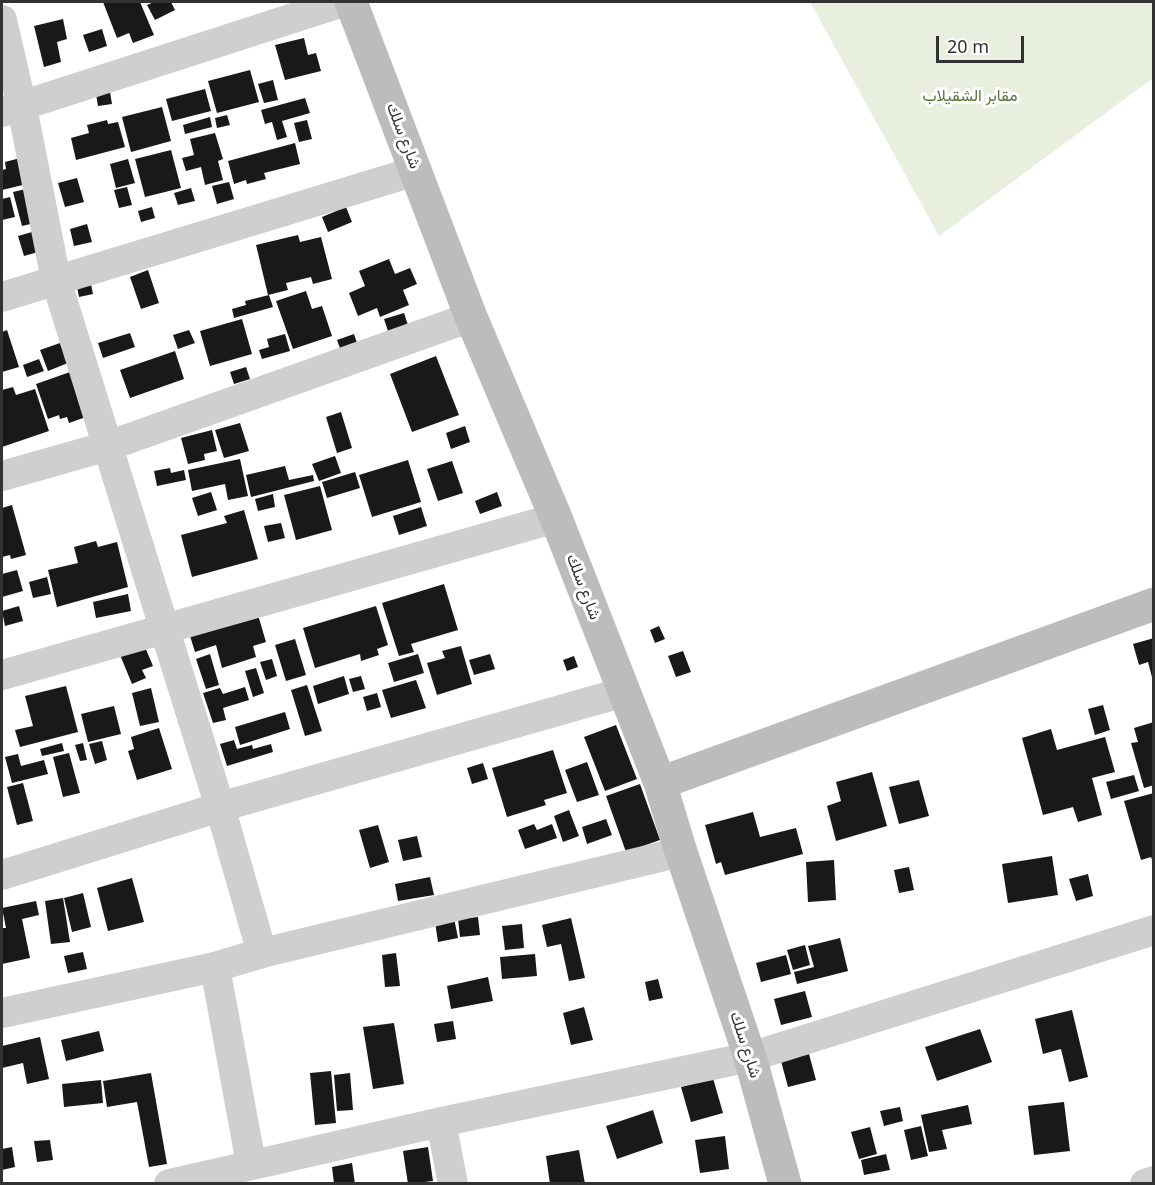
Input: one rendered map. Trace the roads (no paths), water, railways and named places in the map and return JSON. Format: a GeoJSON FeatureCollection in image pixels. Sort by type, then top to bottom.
{"type":"FeatureCollection","features":[{"type":"Feature","properties":{"kind":"street"},"geometry":{"type":"LineString","coordinates":[[12,110],[343,2]]}},
{"type":"Feature","properties":{"kind":"street","name":"شارع سلك"},"geometry":{"type":"LineString","coordinates":[[351,2],[471,317],[556,518],[660,783],[750,1057],[785,1184]]}},
{"type":"Feature","properties":{"kind":"street"},"geometry":{"type":"LineString","coordinates":[[2,20],[12,110],[56,279],[220,807],[262,953]]}},
{"type":"Feature","properties":{"kind":"street"},"geometry":{"type":"LineString","coordinates":[[2,297],[416,171]]}},
{"type":"Feature","properties":{"kind":"street"},"geometry":{"type":"LineString","coordinates":[[2,476],[108,446],[471,317]]}},
{"type":"Feature","properties":{"kind":"street"},"geometry":{"type":"LineString","coordinates":[[2,675],[556,518]]}},
{"type":"Feature","properties":{"kind":"street"},"geometry":{"type":"LineString","coordinates":[[660,783],[1154,604]]}},
{"type":"Feature","properties":{"kind":"street"},"geometry":{"type":"LineString","coordinates":[[2,875],[220,807],[624,692]]}},
{"type":"Feature","properties":{"kind":"street"},"geometry":{"type":"LineString","coordinates":[[2,1013],[215,967],[262,953],[681,852]]}},
{"type":"Feature","properties":{"kind":"street"},"geometry":{"type":"LineString","coordinates":[[169,1184],[441,1122],[750,1057],[1154,930]]}},
{"type":"Feature","properties":{"kind":"street"},"geometry":{"type":"LineString","coordinates":[[215,967],[251,1164]]}},
{"type":"Feature","properties":{"kind":"street"},"geometry":{"type":"LineString","coordinates":[[441,1122],[453,1184]]}},
{"type":"Feature","properties":{"kind":"street"},"geometry":{"type":"LineString","coordinates":[[1144,1184],[1154,1181]]}},
{"type":"Feature","properties":{"kind":"park label","name":"مقابر الشقيلاب"},"geometry":{"type":"Point","coordinates":[970,96]}}]}
